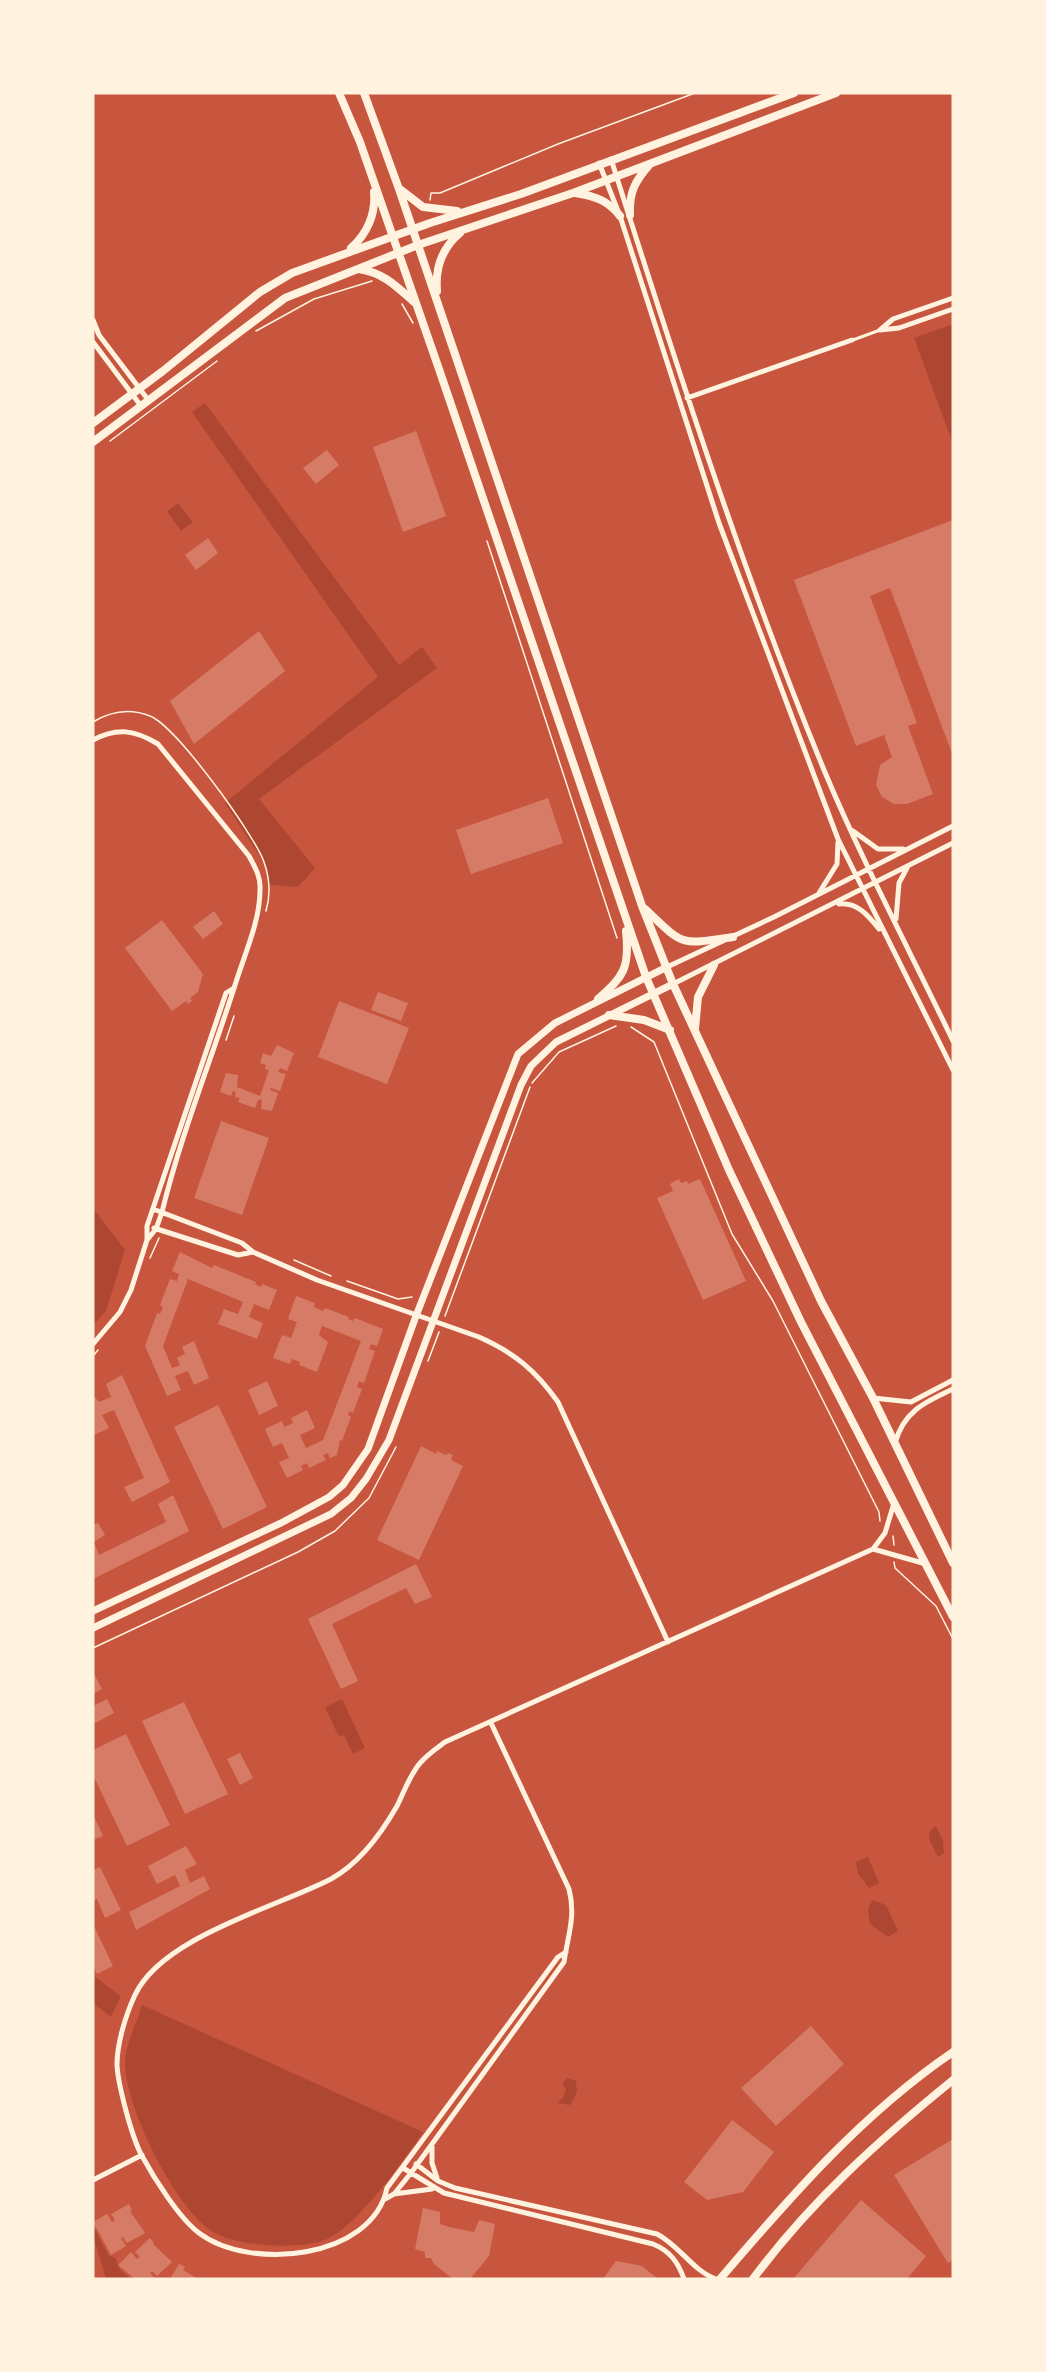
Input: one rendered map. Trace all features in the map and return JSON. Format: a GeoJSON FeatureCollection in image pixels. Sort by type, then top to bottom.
{"type":"FeatureCollection","features":[{"type":"Feature","properties":{"kind":"main road"},"geometry":{"type":"LineString","coordinates":[[339,93],[416,303],[646,977],[729,1170],[801,1322],[953,1617]]}},
{"type":"Feature","properties":{"kind":"main road"},"geometry":{"type":"LineString","coordinates":[[364,93],[413,229],[642,906],[673,984],[821,1301],[873,1398],[953,1563]]}},
{"type":"Feature","properties":{"kind":"main road"},"geometry":{"type":"LineString","coordinates":[[93,423],[260,291],[292,273],[348,251],[521,194],[599,163],[794,93]]}},
{"type":"Feature","properties":{"kind":"main road"},"geometry":{"type":"LineString","coordinates":[[93,442],[285,298],[398,252],[573,193],[653,160],[836,93]]}},
{"type":"Feature","properties":{"kind":"main road"},"geometry":{"type":"LineString","coordinates":[[630,215],[630,192],[635,181],[653,160]]}},
{"type":"Feature","properties":{"kind":"main road"},"geometry":{"type":"LineString","coordinates":[[348,251],[364,235],[371,220],[375,202],[373,181]]}},
{"type":"Feature","properties":{"kind":"main road"},"geometry":{"type":"LineString","coordinates":[[399,189],[428,209],[466,211]]}},
{"type":"Feature","properties":{"kind":"main road"},"geometry":{"type":"LineString","coordinates":[[573,193],[592,195],[605,201],[620,216]]}},
{"type":"Feature","properties":{"kind":"main road"},"geometry":{"type":"LineString","coordinates":[[438,304],[436,283],[442,253],[449,242],[464,230]]}},
{"type":"Feature","properties":{"kind":"main road"},"geometry":{"type":"LineString","coordinates":[[358,269],[385,277],[416,303]]}},
{"type":"Feature","properties":{"kind":"main road"},"geometry":{"type":"LineString","coordinates":[[642,906],[675,937],[685,942],[733,937]]}},
{"type":"Feature","properties":{"kind":"main road"},"geometry":{"type":"LineString","coordinates":[[598,999],[622,976],[627,964],[624,916]]}},
{"type":"Feature","properties":{"kind":"main road"},"geometry":{"type":"LineString","coordinates":[[695,1030],[698,997],[714,965]]}},
{"type":"Feature","properties":{"kind":"main road"},"geometry":{"type":"LineString","coordinates":[[609,1015],[644,1020],[670,1030]]}},
{"type":"Feature","properties":{"kind":"main road"},"geometry":{"type":"LineString","coordinates":[[718,2279],[804,2182],[853,2132],[953,2052]]}},
{"type":"Feature","properties":{"kind":"main road"},"geometry":{"type":"LineString","coordinates":[[753,2279],[777,2247],[868,2150],[953,2080]]}},
{"type":"Feature","properties":{"kind":"street"},"geometry":{"type":"LineString","coordinates":[[611,159],[687,398],[732,528],[808,727],[849,828],[953,1041]]}},
{"type":"Feature","properties":{"kind":"street"},"geometry":{"type":"LineString","coordinates":[[599,163],[620,216],[719,523],[838,839],[953,1070]]}},
{"type":"Feature","properties":{"kind":"street"},"geometry":{"type":"LineString","coordinates":[[879,330],[893,319],[953,298]]}},
{"type":"Feature","properties":{"kind":"street"},"geometry":{"type":"LineString","coordinates":[[879,330],[899,328],[953,309]]}},
{"type":"Feature","properties":{"kind":"street"},"geometry":{"type":"LineString","coordinates":[[93,320],[99,335],[149,400]]}},
{"type":"Feature","properties":{"kind":"street"},"geometry":{"type":"LineString","coordinates":[[687,398],[852,340]]}},
{"type":"Feature","properties":{"kind":"street"},"geometry":{"type":"LineString","coordinates":[[93,342],[141,406]]}},
{"type":"Feature","properties":{"kind":"street"},"geometry":{"type":"LineString","coordinates":[[797,731],[808,727]]}},
{"type":"Feature","properties":{"kind":"street"},"geometry":{"type":"LineString","coordinates":[[93,740],[112,731],[127,731],[142,734],[158,744],[179,767],[254,865],[259,877],[258,905],[234,988],[162,1212],[156,1229],[147,1240]]}},
{"type":"Feature","properties":{"kind":"street"},"geometry":{"type":"LineString","coordinates":[[93,1611],[290,1519],[329,1497],[343,1485],[368,1449],[416,1316],[518,1054],[531,1040],[555,1023],[598,999],[816,897],[953,826]]}},
{"type":"Feature","properties":{"kind":"street"},"geometry":{"type":"LineString","coordinates":[[849,828],[878,849],[890,851],[909,848]]}},
{"type":"Feature","properties":{"kind":"street"},"geometry":{"type":"LineString","coordinates":[[816,897],[832,877],[837,864],[838,839]]}},
{"type":"Feature","properties":{"kind":"street"},"geometry":{"type":"LineString","coordinates":[[93,1628],[292,1534],[331,1514],[351,1498],[366,1479],[389,1440],[435,1322],[483,1186],[531,1066],[556,1042],[714,965],[953,843]]}},
{"type":"Feature","properties":{"kind":"street"},"geometry":{"type":"LineString","coordinates":[[896,923],[895,899],[899,882],[908,867]]}},
{"type":"Feature","properties":{"kind":"street"},"geometry":{"type":"LineString","coordinates":[[832,905],[848,903],[865,912],[888,939]]}},
{"type":"Feature","properties":{"kind":"street"},"geometry":{"type":"LineString","coordinates":[[93,1344],[120,1312],[130,1290],[147,1240],[147,1226],[226,993],[234,988]]}},
{"type":"Feature","properties":{"kind":"street"},"geometry":{"type":"LineString","coordinates":[[153,1209],[242,1243],[253,1252],[317,1280],[505,1349],[522,1360],[544,1382],[558,1402],[668,1642]]}},
{"type":"Feature","properties":{"kind":"street"},"geometry":{"type":"LineString","coordinates":[[147,1226],[238,1255],[253,1252]]}},
{"type":"Feature","properties":{"kind":"street"},"geometry":{"type":"LineString","coordinates":[[873,1398],[911,1402],[953,1380]]}},
{"type":"Feature","properties":{"kind":"street"},"geometry":{"type":"LineString","coordinates":[[895,1444],[903,1422],[916,1407],[953,1389]]}},
{"type":"Feature","properties":{"kind":"street"},"geometry":{"type":"LineString","coordinates":[[491,1723],[569,1889],[573,1918],[564,1962],[411,2174],[394,2194],[385,2199],[365,2224],[346,2240],[300,2252],[257,2255],[228,2249],[199,2233],[184,2218],[142,2155],[118,2081],[117,2062],[135,1994],[148,1976],[179,1950],[225,1925],[332,1878],[375,1841],[419,1763],[445,1742],[873,1549],[886,1529],[894,1501]]}},
{"type":"Feature","properties":{"kind":"street"},"geometry":{"type":"LineString","coordinates":[[873,1549],[927,1564]]}},
{"type":"Feature","properties":{"kind":"street"},"geometry":{"type":"LineString","coordinates":[[385,2199],[387,2188],[410,2160],[502,2030],[558,1957],[566,1953]]}},
{"type":"Feature","properties":{"kind":"street"},"geometry":{"type":"LineString","coordinates":[[432,2145],[432,2163],[438,2181]]}},
{"type":"Feature","properties":{"kind":"street"},"geometry":{"type":"LineString","coordinates":[[93,2180],[142,2155]]}},
{"type":"Feature","properties":{"kind":"street"},"geometry":{"type":"LineString","coordinates":[[410,2160],[438,2181],[475,2193],[657,2234],[681,2249],[700,2270],[718,2279]]}},
{"type":"Feature","properties":{"kind":"street"},"geometry":{"type":"LineString","coordinates":[[403,2168],[434,2189],[473,2201],[653,2244],[665,2249],[674,2257],[684,2279]]}},
{"type":"Feature","properties":{"kind":"street"},"geometry":{"type":"LineString","coordinates":[[394,2194],[434,2189]]}},
{"type":"Feature","properties":{"kind":"lane"},"geometry":{"type":"LineString","coordinates":[[852,340],[879,330]]}},
{"type":"Feature","properties":{"kind":"path"},"geometry":{"type":"LineString","coordinates":[[431,193],[440,193],[558,144],[695,93]]}},
{"type":"Feature","properties":{"kind":"path"},"geometry":{"type":"LineString","coordinates":[[253,334],[314,299],[372,282],[378,284]]}},
{"type":"Feature","properties":{"kind":"path"},"geometry":{"type":"LineString","coordinates":[[400,301],[413,323]]}},
{"type":"Feature","properties":{"kind":"path"},"geometry":{"type":"LineString","coordinates":[[102,447],[217,361]]}},
{"type":"Feature","properties":{"kind":"path"},"geometry":{"type":"LineString","coordinates":[[488,541],[618,944]]}},
{"type":"Feature","properties":{"kind":"path"},"geometry":{"type":"LineString","coordinates":[[93,722],[113,713],[128,711],[150,716],[174,734],[235,816],[263,860],[270,895],[263,921]]}},
{"type":"Feature","properties":{"kind":"path"},"geometry":{"type":"LineString","coordinates":[[225,1042],[235,1011]]}},
{"type":"Feature","properties":{"kind":"path"},"geometry":{"type":"LineString","coordinates":[[447,1310],[532,1084],[559,1052],[623,1022],[654,1042],[732,1234],[774,1300],[879,1512],[880,1528],[886,1529],[895,1538],[893,1554],[895,1568],[936,1606],[953,1639]]}},
{"type":"Feature","properties":{"kind":"path"},"geometry":{"type":"LineString","coordinates":[[293,1260],[333,1277]]}},
{"type":"Feature","properties":{"kind":"path"},"geometry":{"type":"LineString","coordinates":[[344,1280],[398,1299],[412,1297]]}},
{"type":"Feature","properties":{"kind":"shaded area"},"geometry":{"type":"Polygon","coordinates":[[[953,324],[953,444],[914,338],[953,324]]]}},
{"type":"Feature","properties":{"kind":"shaded area"},"geometry":{"type":"Polygon","coordinates":[[[205,403],[399,665],[422,647],[437,668],[259,799],[315,868],[298,887],[269,885],[267,867],[225,803],[378,677],[192,412],[205,403]]]}},
{"type":"Feature","properties":{"kind":"shaded area"},"geometry":{"type":"Polygon","coordinates":[[[178,503],[193,522],[181,531],[167,511],[178,503]]]}},
{"type":"Feature","properties":{"kind":"shaded area"},"geometry":{"type":"Polygon","coordinates":[[[93,1208],[125,1250],[106,1311],[93,1325],[93,1208]]]}},
{"type":"Feature","properties":{"kind":"shaded area"},"geometry":{"type":"Polygon","coordinates":[[[342,1699],[365,1748],[353,1754],[344,1735],[339,1737],[325,1707],[342,1699]]]}},
{"type":"Feature","properties":{"kind":"shaded area"},"geometry":{"type":"Polygon","coordinates":[[[936,1826],[943,1841],[944,1853],[938,1857],[929,1839],[930,1831],[936,1826]]]}},
{"type":"Feature","properties":{"kind":"shaded area"},"geometry":{"type":"Polygon","coordinates":[[[868,1857],[879,1883],[869,1888],[858,1874],[856,1862],[868,1857]]]}},
{"type":"Feature","properties":{"kind":"shaded area"},"geometry":{"type":"Polygon","coordinates":[[[872,1900],[886,1905],[898,1931],[888,1937],[870,1924],[868,1909],[872,1900]]]}},
{"type":"Feature","properties":{"kind":"shaded area"},"geometry":{"type":"Polygon","coordinates":[[[93,1973],[95,1977],[121,1996],[111,2017],[93,2003],[93,1973]]]}},
{"type":"Feature","properties":{"kind":"shaded area"},"geometry":{"type":"Polygon","coordinates":[[[142,2005],[423,2132],[364,2208],[351,2222],[325,2240],[283,2246],[250,2243],[221,2236],[210,2230],[196,2217],[182,2199],[155,2155],[134,2107],[128,2085],[125,2059],[142,2005]]]}},
{"type":"Feature","properties":{"kind":"shaded area"},"geometry":{"type":"Polygon","coordinates":[[[567,2078],[576,2081],[577,2092],[570,2105],[557,2103],[563,2098],[566,2089],[562,2084],[567,2078]]]}},
{"type":"Feature","properties":{"kind":"shaded area"},"geometry":{"type":"Polygon","coordinates":[[[93,2226],[109,2256],[115,2257],[120,2270],[131,2279],[106,2279],[96,2246],[93,2226]]]}},
{"type":"Feature","properties":{"kind":"building"},"geometry":{"type":"Polygon","coordinates":[[[416,431],[446,516],[403,532],[373,447],[416,431]]]}},
{"type":"Feature","properties":{"kind":"building"},"geometry":{"type":"Polygon","coordinates":[[[327,450],[339,465],[316,484],[303,468],[327,450]]]}},
{"type":"Feature","properties":{"kind":"building"},"geometry":{"type":"Polygon","coordinates":[[[953,520],[953,756],[890,588],[870,596],[917,723],[908,726],[933,794],[907,804],[894,804],[882,797],[876,785],[880,765],[892,757],[884,735],[856,746],[794,580],[953,520]]]}},
{"type":"Feature","properties":{"kind":"building"},"geometry":{"type":"Polygon","coordinates":[[[208,538],[218,553],[196,570],[185,555],[208,538]]]}},
{"type":"Feature","properties":{"kind":"building"},"geometry":{"type":"Polygon","coordinates":[[[259,631],[285,671],[194,744],[170,701],[259,631]]]}},
{"type":"Feature","properties":{"kind":"building"},"geometry":{"type":"Polygon","coordinates":[[[548,798],[563,843],[471,874],[456,830],[548,798]]]}},
{"type":"Feature","properties":{"kind":"building"},"geometry":{"type":"Polygon","coordinates":[[[214,911],[223,924],[203,939],[193,927],[214,911]]]}},
{"type":"Feature","properties":{"kind":"building"},"geometry":{"type":"Polygon","coordinates":[[[162,920],[203,974],[198,992],[190,998],[192,1001],[188,1004],[186,1001],[172,1011],[125,948],[162,920]]]}},
{"type":"Feature","properties":{"kind":"building"},"geometry":{"type":"Polygon","coordinates":[[[378,992],[408,1003],[401,1021],[371,1010],[378,992]]]}},
{"type":"Feature","properties":{"kind":"building"},"geometry":{"type":"Polygon","coordinates":[[[339,1001],[409,1028],[387,1084],[318,1057],[339,1001]]]}},
{"type":"Feature","properties":{"kind":"building"},"geometry":{"type":"Polygon","coordinates":[[[277,1045],[294,1053],[287,1071],[280,1068],[278,1072],[286,1074],[280,1091],[271,1088],[270,1090],[278,1093],[272,1111],[261,1109],[262,1099],[258,1100],[255,1108],[238,1102],[240,1098],[235,1097],[236,1092],[233,1091],[231,1096],[220,1092],[226,1073],[238,1075],[237,1087],[260,1096],[269,1070],[265,1069],[266,1065],[260,1063],[263,1053],[271,1056],[277,1045]]]}},
{"type":"Feature","properties":{"kind":"building"},"geometry":{"type":"Polygon","coordinates":[[[221,1121],[269,1138],[242,1215],[194,1198],[221,1121]]]}},
{"type":"Feature","properties":{"kind":"building"},"geometry":{"type":"Polygon","coordinates":[[[679,1179],[681,1183],[687,1181],[688,1184],[700,1179],[746,1281],[703,1300],[657,1198],[673,1191],[670,1184],[679,1179]]]}},
{"type":"Feature","properties":{"kind":"building"},"geometry":{"type":"Polygon","coordinates":[[[180,1252],[212,1268],[214,1265],[256,1282],[255,1284],[261,1287],[262,1284],[277,1290],[269,1310],[254,1304],[249,1317],[263,1323],[257,1339],[218,1324],[224,1309],[238,1314],[243,1302],[188,1279],[163,1346],[172,1368],[180,1365],[177,1358],[185,1354],[182,1347],[194,1341],[209,1378],[194,1385],[188,1371],[175,1376],[181,1390],[167,1396],[145,1346],[157,1313],[160,1314],[163,1307],[160,1305],[170,1279],[177,1281],[179,1274],[172,1271],[180,1252]]]}},
{"type":"Feature","properties":{"kind":"building"},"geometry":{"type":"Polygon","coordinates":[[[296,1296],[315,1303],[314,1307],[323,1311],[325,1308],[349,1317],[348,1319],[353,1321],[355,1318],[383,1329],[377,1346],[371,1344],[369,1349],[375,1351],[364,1383],[359,1381],[357,1387],[362,1389],[353,1413],[349,1411],[348,1415],[351,1417],[342,1441],[340,1440],[337,1455],[330,1458],[328,1453],[323,1455],[326,1460],[309,1468],[307,1463],[301,1466],[303,1470],[287,1478],[279,1462],[289,1458],[282,1443],[273,1447],[265,1429],[282,1421],[284,1427],[293,1423],[291,1418],[307,1410],[315,1428],[300,1435],[306,1448],[323,1440],[361,1341],[322,1326],[319,1335],[328,1342],[317,1372],[299,1365],[300,1362],[292,1359],[290,1364],[273,1358],[282,1335],[291,1338],[297,1322],[288,1319],[296,1296]]]}},
{"type":"Feature","properties":{"kind":"building"},"geometry":{"type":"Polygon","coordinates":[[[122,1375],[170,1482],[132,1502],[124,1487],[144,1478],[114,1410],[102,1415],[109,1428],[94,1435],[93,1433],[93,1395],[99,1402],[111,1397],[106,1384],[122,1375]]]}},
{"type":"Feature","properties":{"kind":"building"},"geometry":{"type":"Polygon","coordinates":[[[267,1381],[278,1406],[259,1415],[248,1390],[267,1381]]]}},
{"type":"Feature","properties":{"kind":"building"},"geometry":{"type":"Polygon","coordinates":[[[218,1405],[267,1507],[223,1529],[174,1427],[218,1405]]]}},
{"type":"Feature","properties":{"kind":"building"},"geometry":{"type":"Polygon","coordinates":[[[421,1446],[436,1454],[437,1451],[453,1455],[451,1460],[463,1466],[419,1560],[377,1540],[421,1446]]]}},
{"type":"Feature","properties":{"kind":"building"},"geometry":{"type":"Polygon","coordinates":[[[173,1495],[189,1531],[93,1579],[93,1525],[98,1523],[105,1535],[94,1542],[99,1555],[166,1522],[158,1504],[173,1495]]]}},
{"type":"Feature","properties":{"kind":"building"},"geometry":{"type":"Polygon","coordinates":[[[416,1564],[432,1597],[415,1604],[406,1588],[332,1624],[358,1681],[341,1689],[308,1619],[416,1564]]]}},
{"type":"Feature","properties":{"kind":"building"},"geometry":{"type":"Polygon","coordinates":[[[93,1672],[102,1689],[93,1694],[93,1672]]]}},
{"type":"Feature","properties":{"kind":"building"},"geometry":{"type":"Polygon","coordinates":[[[107,1699],[114,1713],[93,1724],[93,1706],[107,1699]]]}},
{"type":"Feature","properties":{"kind":"building"},"geometry":{"type":"Polygon","coordinates":[[[184,1702],[228,1794],[185,1814],[142,1721],[184,1702]]]}},
{"type":"Feature","properties":{"kind":"building"},"geometry":{"type":"Polygon","coordinates":[[[126,1734],[170,1825],[127,1846],[93,1775],[93,1750],[126,1734]]]}},
{"type":"Feature","properties":{"kind":"building"},"geometry":{"type":"Polygon","coordinates":[[[240,1753],[253,1778],[240,1785],[227,1759],[240,1753]]]}},
{"type":"Feature","properties":{"kind":"building"},"geometry":{"type":"Polygon","coordinates":[[[93,1814],[103,1836],[93,1840],[93,1814]]]}},
{"type":"Feature","properties":{"kind":"building"},"geometry":{"type":"Polygon","coordinates":[[[186,1846],[197,1864],[185,1870],[190,1883],[204,1876],[210,1889],[136,1930],[129,1912],[180,1886],[175,1875],[157,1884],[148,1866],[186,1846]]]}},
{"type":"Feature","properties":{"kind":"building"},"geometry":{"type":"Polygon","coordinates":[[[100,1867],[121,1910],[105,1918],[97,1899],[93,1901],[93,1870],[100,1867]]]}},
{"type":"Feature","properties":{"kind":"building"},"geometry":{"type":"Polygon","coordinates":[[[93,1924],[113,1966],[97,1974],[93,1965],[93,1924]]]}},
{"type":"Feature","properties":{"kind":"building"},"geometry":{"type":"Polygon","coordinates":[[[811,2026],[844,2064],[776,2126],[741,2088],[811,2026]]]}},
{"type":"Feature","properties":{"kind":"building"},"geometry":{"type":"Polygon","coordinates":[[[732,2120],[774,2152],[743,2192],[707,2200],[684,2182],[732,2120]]]}},
{"type":"Feature","properties":{"kind":"building"},"geometry":{"type":"Polygon","coordinates":[[[953,2139],[953,2260],[948,2263],[894,2175],[953,2139]]]}},
{"type":"Feature","properties":{"kind":"building"},"geometry":{"type":"Polygon","coordinates":[[[861,2200],[926,2256],[907,2279],[793,2279],[861,2200]]]}},
{"type":"Feature","properties":{"kind":"building"},"geometry":{"type":"Polygon","coordinates":[[[129,2204],[132,2210],[130,2211],[145,2233],[127,2243],[123,2237],[121,2238],[126,2246],[111,2255],[93,2222],[107,2214],[112,2222],[115,2220],[111,2214],[129,2204]]]}},
{"type":"Feature","properties":{"kind":"building"},"geometry":{"type":"Polygon","coordinates":[[[423,2208],[440,2212],[440,2224],[449,2227],[474,2232],[479,2220],[495,2224],[489,2256],[470,2279],[453,2279],[434,2264],[431,2258],[425,2258],[425,2252],[415,2249],[423,2208]]]}},
{"type":"Feature","properties":{"kind":"building"},"geometry":{"type":"Polygon","coordinates":[[[150,2238],[153,2244],[172,2262],[157,2276],[152,2271],[150,2273],[155,2279],[135,2279],[118,2265],[131,2252],[137,2259],[140,2257],[135,2252],[150,2238]]]}},
{"type":"Feature","properties":{"kind":"building"},"geometry":{"type":"Polygon","coordinates":[[[616,2261],[642,2266],[658,2279],[603,2279],[616,2261]]]}},
{"type":"Feature","properties":{"kind":"building"},"geometry":{"type":"Polygon","coordinates":[[[179,2264],[185,2267],[183,2270],[198,2279],[170,2279],[179,2264]]]}}]}
